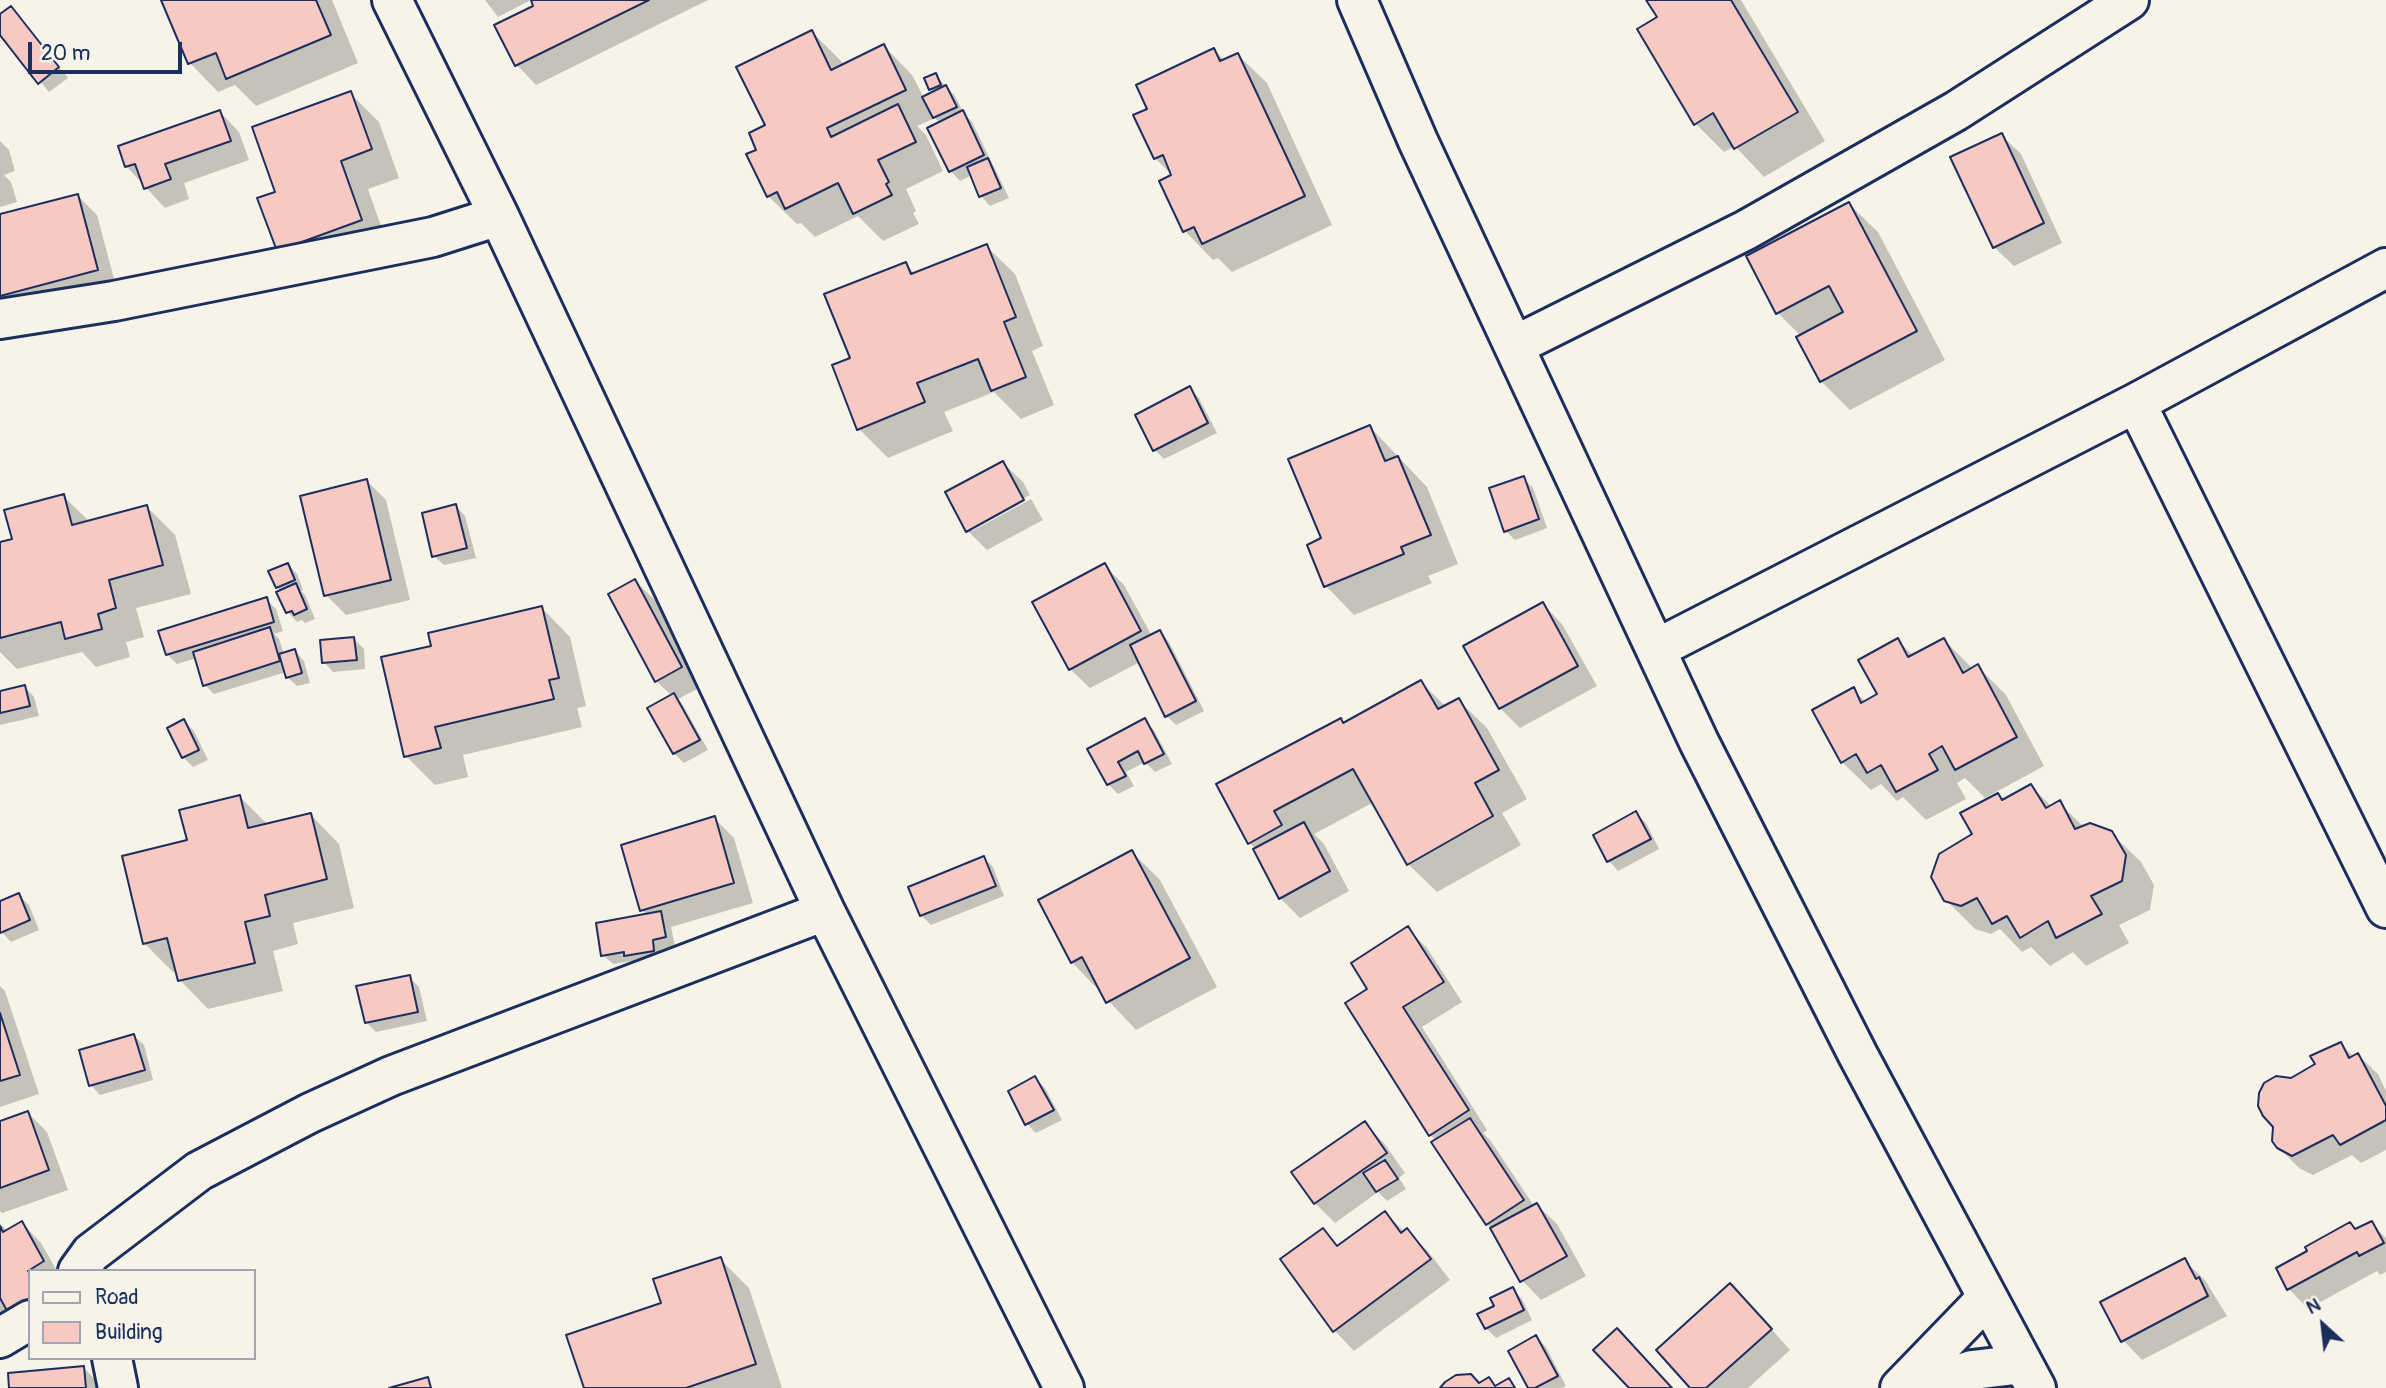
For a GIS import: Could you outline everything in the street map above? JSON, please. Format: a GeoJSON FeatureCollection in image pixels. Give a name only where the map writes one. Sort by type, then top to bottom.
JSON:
{"type":"FeatureCollection","features":[{"type":"Feature","properties":{"kind":"street"},"geometry":{"type":"LineString","coordinates":[[392,0],[499,216],[825,911],[1064,1388]]}},
{"type":"Feature","properties":{"kind":"street"},"geometry":{"type":"LineString","coordinates":[[1357,0],[1418,141],[1699,742],[1852,1043],[2030,1376]]}},
{"type":"Feature","properties":{"kind":"street"},"geometry":{"type":"LineString","coordinates":[[1514,346],[1746,230],[1956,111],[2129,0]]}},
{"type":"Feature","properties":{"kind":"street"},"geometry":{"type":"LineString","coordinates":[[0,319],[114,301],[433,237],[499,216]]}},
{"type":"Feature","properties":{"kind":"street"},"geometry":{"type":"LineString","coordinates":[[1656,649],[2136,403],[2386,268]]}},
{"type":"Feature","properties":{"kind":"street"},"geometry":{"type":"LineString","coordinates":[[2136,403],[2386,908]]}},
{"type":"Feature","properties":{"kind":"street"},"geometry":{"type":"LineString","coordinates":[[88,1265],[199,1171],[310,1113],[391,1076],[825,911]]}},
{"type":"Feature","properties":{"kind":"street"},"geometry":{"type":"LineString","coordinates":[[1900,1388],[1987,1298]]}},
{"type":"Feature","properties":{"kind":"street"},"geometry":{"type":"LineString","coordinates":[[0,1338],[28,1321]]}},
{"type":"Feature","properties":{"kind":"street"},"geometry":{"type":"LineString","coordinates":[[112,1360],[118,1388]]}},
{"type":"Feature","properties":{"kind":"street"},"geometry":{"type":"LineString","coordinates":[[1918,1388],[1972,1370],[2030,1376]]}},
{"type":"Feature","properties":{"kind":"building"},"geometry":{"type":"Polygon","coordinates":[[[161,0],[316,0],[331,35],[226,79],[216,53],[188,64],[161,0]]]}},
{"type":"Feature","properties":{"kind":"building"},"geometry":{"type":"Polygon","coordinates":[[[531,0],[649,0],[515,66],[494,25],[533,6],[531,0]]]}},
{"type":"Feature","properties":{"kind":"building"},"geometry":{"type":"Polygon","coordinates":[[[1646,0],[1731,0],[1798,112],[1734,149],[1713,113],[1694,125],[1637,29],[1657,17],[1646,0]]]}},
{"type":"Feature","properties":{"kind":"building"},"geometry":{"type":"Polygon","coordinates":[[[11,6],[59,67],[38,84],[0,35],[0,14],[11,6]]]}},
{"type":"Feature","properties":{"kind":"building"},"geometry":{"type":"Polygon","coordinates":[[[812,30],[831,70],[884,44],[906,90],[827,128],[831,137],[898,104],[916,142],[878,160],[892,195],[853,214],[838,183],[785,209],[777,192],[767,197],[746,154],[756,150],[749,133],[765,125],[736,67],[812,30]]]}},
{"type":"Feature","properties":{"kind":"building"},"geometry":{"type":"Polygon","coordinates":[[[1214,48],[1220,61],[1238,53],[1305,196],[1202,244],[1194,227],[1183,232],[1159,181],[1171,175],[1163,155],[1154,159],[1133,115],[1147,109],[1136,85],[1214,48]]]}},
{"type":"Feature","properties":{"kind":"building"},"geometry":{"type":"Polygon","coordinates":[[[936,73],[941,85],[929,90],[924,78],[936,73]]]}},
{"type":"Feature","properties":{"kind":"building"},"geometry":{"type":"Polygon","coordinates":[[[946,85],[957,107],[933,118],[922,97],[946,85]]]}},
{"type":"Feature","properties":{"kind":"building"},"geometry":{"type":"Polygon","coordinates":[[[351,91],[372,149],[341,161],[362,220],[277,251],[257,198],[275,192],[252,127],[351,91]]]}},
{"type":"Feature","properties":{"kind":"building"},"geometry":{"type":"Polygon","coordinates":[[[220,110],[231,141],[165,164],[171,179],[144,189],[135,164],[125,167],[118,146],[220,110]]]}},
{"type":"Feature","properties":{"kind":"building"},"geometry":{"type":"Polygon","coordinates":[[[963,110],[984,155],[949,172],[927,128],[963,110]]]}},
{"type":"Feature","properties":{"kind":"building"},"geometry":{"type":"Polygon","coordinates":[[[2002,133],[2044,223],[1993,248],[1950,157],[2002,133]]]}},
{"type":"Feature","properties":{"kind":"building"},"geometry":{"type":"Polygon","coordinates":[[[988,158],[1001,188],[979,197],[967,167],[988,158]]]}},
{"type":"Feature","properties":{"kind":"building"},"geometry":{"type":"Polygon","coordinates":[[[78,194],[98,270],[0,296],[0,214],[78,194]]]}},
{"type":"Feature","properties":{"kind":"building"},"geometry":{"type":"Polygon","coordinates":[[[1849,202],[1917,331],[1820,382],[1796,337],[1843,312],[1829,286],[1776,314],[1746,256],[1849,202]]]}},
{"type":"Feature","properties":{"kind":"building"},"geometry":{"type":"Polygon","coordinates":[[[987,244],[1016,317],[1004,322],[1026,377],[991,391],[978,359],[917,383],[925,402],[857,430],[832,365],[850,358],[824,294],[906,262],[911,274],[987,244]]]}},
{"type":"Feature","properties":{"kind":"building"},"geometry":{"type":"Polygon","coordinates":[[[1190,386],[1208,423],[1153,451],[1135,415],[1190,386]]]}},
{"type":"Feature","properties":{"kind":"building"},"geometry":{"type":"Polygon","coordinates":[[[1370,425],[1385,461],[1398,456],[1431,535],[1401,547],[1404,554],[1324,587],[1307,545],[1321,538],[1288,459],[1370,425]]]}},
{"type":"Feature","properties":{"kind":"building"},"geometry":{"type":"Polygon","coordinates":[[[1003,461],[1024,500],[966,532],[945,492],[1003,461]]]}},
{"type":"Feature","properties":{"kind":"building"},"geometry":{"type":"Polygon","coordinates":[[[1524,476],[1539,519],[1504,532],[1489,488],[1524,476]]]}},
{"type":"Feature","properties":{"kind":"building"},"geometry":{"type":"Polygon","coordinates":[[[367,479],[391,580],[324,596],[300,496],[367,479]]]}},
{"type":"Feature","properties":{"kind":"building"},"geometry":{"type":"Polygon","coordinates":[[[64,494],[72,525],[147,505],[163,565],[109,580],[116,608],[98,614],[102,629],[65,639],[61,622],[0,638],[0,542],[12,539],[4,510],[64,494]]]}},
{"type":"Feature","properties":{"kind":"building"},"geometry":{"type":"Polygon","coordinates":[[[456,504],[467,548],[432,557],[422,513],[456,504]]]}},
{"type":"Feature","properties":{"kind":"building"},"geometry":{"type":"Polygon","coordinates":[[[288,563],[295,580],[276,588],[268,571],[288,563]]]}},
{"type":"Feature","properties":{"kind":"building"},"geometry":{"type":"Polygon","coordinates":[[[1105,563],[1141,631],[1069,670],[1032,602],[1105,563]]]}},
{"type":"Feature","properties":{"kind":"building"},"geometry":{"type":"Polygon","coordinates":[[[635,579],[682,667],[655,682],[608,594],[635,579]]]}},
{"type":"Feature","properties":{"kind":"building"},"geometry":{"type":"Polygon","coordinates":[[[296,583],[307,609],[294,615],[292,611],[286,613],[276,592],[296,583]]]}},
{"type":"Feature","properties":{"kind":"building"},"geometry":{"type":"Polygon","coordinates":[[[267,597],[274,622],[166,655],[158,631],[267,597]]]}},
{"type":"Feature","properties":{"kind":"building"},"geometry":{"type":"Polygon","coordinates":[[[1543,602],[1578,666],[1499,709],[1463,646],[1543,602]]]}},
{"type":"Feature","properties":{"kind":"building"},"geometry":{"type":"Polygon","coordinates":[[[542,606],[559,678],[549,680],[554,699],[435,727],[441,748],[404,757],[381,657],[431,646],[428,633],[542,606]]]}},
{"type":"Feature","properties":{"kind":"building"},"geometry":{"type":"Polygon","coordinates":[[[270,627],[280,661],[203,686],[193,652],[270,627]]]}},
{"type":"Feature","properties":{"kind":"building"},"geometry":{"type":"Polygon","coordinates":[[[1160,630],[1196,701],[1165,717],[1130,645],[1160,630]]]}},
{"type":"Feature","properties":{"kind":"building"},"geometry":{"type":"Polygon","coordinates":[[[354,637],[357,660],[322,663],[320,640],[354,637]]]}},
{"type":"Feature","properties":{"kind":"building"},"geometry":{"type":"Polygon","coordinates":[[[1898,638],[1908,657],[1944,638],[1963,673],[1978,664],[2017,737],[1955,770],[1942,746],[1929,754],[1938,770],[1896,792],[1881,765],[1867,773],[1856,754],[1841,763],[1812,710],[1854,687],[1861,703],[1877,694],[1858,660],[1898,638]]]}},
{"type":"Feature","properties":{"kind":"building"},"geometry":{"type":"Polygon","coordinates":[[[295,649],[302,673],[286,678],[279,654],[295,649]]]}},
{"type":"Feature","properties":{"kind":"building"},"geometry":{"type":"Polygon","coordinates":[[[1421,680],[1438,709],[1459,698],[1499,770],[1475,783],[1493,816],[1407,865],[1353,769],[1274,811],[1282,825],[1248,844],[1216,784],[1341,718],[1343,723],[1421,680]]]}},
{"type":"Feature","properties":{"kind":"building"},"geometry":{"type":"Polygon","coordinates":[[[25,685],[30,706],[0,713],[0,691],[25,685]]]}},
{"type":"Feature","properties":{"kind":"building"},"geometry":{"type":"Polygon","coordinates":[[[674,693],[700,740],[673,754],[647,708],[674,693]]]}},
{"type":"Feature","properties":{"kind":"building"},"geometry":{"type":"Polygon","coordinates":[[[1145,718],[1164,754],[1144,764],[1138,751],[1118,762],[1126,776],[1107,785],[1087,749],[1145,718]]]}},
{"type":"Feature","properties":{"kind":"building"},"geometry":{"type":"Polygon","coordinates":[[[184,719],[199,750],[182,758],[167,728],[184,719]]]}},
{"type":"Feature","properties":{"kind":"building"},"geometry":{"type":"Polygon","coordinates":[[[2031,784],[2046,808],[2060,800],[2075,829],[2090,823],[2112,831],[2126,855],[2122,881],[2091,896],[2102,914],[2056,938],[2048,921],[2020,938],[2007,916],[1992,924],[1977,898],[1961,906],[1944,901],[1931,877],[1939,854],[1972,834],[1960,813],[1998,793],[2002,800],[2031,784]]]}},
{"type":"Feature","properties":{"kind":"building"},"geometry":{"type":"Polygon","coordinates":[[[240,795],[248,828],[311,813],[327,879],[265,895],[270,916],[245,922],[255,963],[178,981],[167,938],[143,944],[122,856],[187,840],[179,810],[240,795]]]}},
{"type":"Feature","properties":{"kind":"building"},"geometry":{"type":"Polygon","coordinates":[[[1636,811],[1651,839],[1607,862],[1593,835],[1636,811]]]}},
{"type":"Feature","properties":{"kind":"building"},"geometry":{"type":"Polygon","coordinates":[[[715,816],[734,883],[640,911],[621,845],[715,816]]]}},
{"type":"Feature","properties":{"kind":"building"},"geometry":{"type":"Polygon","coordinates":[[[1304,822],[1330,871],[1279,899],[1253,849],[1304,822]]]}},
{"type":"Feature","properties":{"kind":"building"},"geometry":{"type":"Polygon","coordinates":[[[1132,850],[1190,958],[1106,1003],[1082,957],[1071,963],[1038,900],[1132,850]]]}},
{"type":"Feature","properties":{"kind":"building"},"geometry":{"type":"Polygon","coordinates":[[[984,856],[996,886],[920,916],[908,887],[984,856]]]}},
{"type":"Feature","properties":{"kind":"building"},"geometry":{"type":"Polygon","coordinates":[[[19,893],[30,920],[0,933],[0,901],[19,893]]]}},
{"type":"Feature","properties":{"kind":"building"},"geometry":{"type":"Polygon","coordinates":[[[661,911],[666,937],[653,940],[654,951],[624,956],[624,952],[601,956],[596,923],[661,911]]]}},
{"type":"Feature","properties":{"kind":"building"},"geometry":{"type":"Polygon","coordinates":[[[1408,926],[1444,982],[1403,1007],[1469,1110],[1429,1136],[1345,1003],[1367,989],[1351,963],[1408,926]]]}},
{"type":"Feature","properties":{"kind":"building"},"geometry":{"type":"Polygon","coordinates":[[[410,975],[418,1012],[365,1023],[356,986],[410,975]]]}},
{"type":"Feature","properties":{"kind":"building"},"geometry":{"type":"Polygon","coordinates":[[[0,1013],[20,1075],[0,1081],[0,1013]]]}},
{"type":"Feature","properties":{"kind":"building"},"geometry":{"type":"Polygon","coordinates":[[[134,1034],[145,1070],[89,1086],[79,1050],[134,1034]]]}},
{"type":"Feature","properties":{"kind":"building"},"geometry":{"type":"Polygon","coordinates":[[[2341,1042],[2349,1058],[2358,1053],[2386,1106],[2386,1120],[2340,1145],[2333,1135],[2292,1156],[2277,1148],[2272,1141],[2273,1127],[2258,1106],[2259,1093],[2264,1083],[2276,1076],[2291,1078],[2315,1064],[2310,1056],[2341,1042]]]}},
{"type":"Feature","properties":{"kind":"building"},"geometry":{"type":"Polygon","coordinates":[[[1035,1076],[1054,1110],[1025,1125],[1008,1091],[1035,1076]]]}},
{"type":"Feature","properties":{"kind":"building"},"geometry":{"type":"Polygon","coordinates":[[[28,1111],[49,1170],[0,1188],[0,1121],[28,1111]]]}},
{"type":"Feature","properties":{"kind":"building"},"geometry":{"type":"Polygon","coordinates":[[[1470,1118],[1524,1200],[1486,1225],[1431,1142],[1470,1118]]]}},
{"type":"Feature","properties":{"kind":"building"},"geometry":{"type":"Polygon","coordinates":[[[1365,1121],[1387,1153],[1314,1204],[1291,1172],[1365,1121]]]}},
{"type":"Feature","properties":{"kind":"building"},"geometry":{"type":"Polygon","coordinates":[[[1385,1160],[1398,1179],[1376,1192],[1363,1173],[1385,1160]]]}},
{"type":"Feature","properties":{"kind":"building"},"geometry":{"type":"Polygon","coordinates":[[[1537,1203],[1567,1256],[1520,1282],[1490,1228],[1537,1203]]]}},
{"type":"Feature","properties":{"kind":"building"},"geometry":{"type":"Polygon","coordinates":[[[1385,1211],[1401,1233],[1407,1228],[1431,1259],[1333,1332],[1280,1259],[1323,1228],[1337,1246],[1385,1211]]]}},
{"type":"Feature","properties":{"kind":"building"},"geometry":{"type":"Polygon","coordinates":[[[22,1221],[44,1261],[28,1269],[28,1309],[11,1318],[0,1298],[0,1226],[3,1232],[22,1221]]]}},
{"type":"Feature","properties":{"kind":"building"},"geometry":{"type":"Polygon","coordinates":[[[2372,1221],[2384,1243],[2359,1256],[2357,1252],[2287,1290],[2276,1268],[2307,1251],[2305,1247],[2350,1222],[2355,1229],[2372,1221]]]}},
{"type":"Feature","properties":{"kind":"building"},"geometry":{"type":"Polygon","coordinates":[[[721,1257],[756,1364],[686,1388],[584,1388],[566,1335],[661,1303],[653,1279],[721,1257]]]}},
{"type":"Feature","properties":{"kind":"building"},"geometry":{"type":"Polygon","coordinates":[[[2185,1258],[2196,1279],[2199,1277],[2208,1296],[2121,1342],[2100,1302],[2185,1258]]]}},
{"type":"Feature","properties":{"kind":"building"},"geometry":{"type":"Polygon","coordinates":[[[1730,1283],[1772,1329],[1706,1388],[1690,1388],[1656,1350],[1730,1283]]]}},
{"type":"Feature","properties":{"kind":"building"},"geometry":{"type":"Polygon","coordinates":[[[1513,1287],[1524,1310],[1485,1329],[1477,1314],[1494,1306],[1490,1298],[1513,1287]]]}},
{"type":"Feature","properties":{"kind":"building"},"geometry":{"type":"Polygon","coordinates":[[[1617,1328],[1672,1388],[1629,1388],[1593,1350],[1617,1328]]]}},
{"type":"Feature","properties":{"kind":"building"},"geometry":{"type":"Polygon","coordinates":[[[1536,1335],[1558,1376],[1535,1388],[1528,1388],[1508,1351],[1536,1335]]]}},
{"type":"Feature","properties":{"kind":"building"},"geometry":{"type":"Polygon","coordinates":[[[84,1366],[86,1388],[9,1388],[8,1373],[84,1366]]]}},
{"type":"Feature","properties":{"kind":"building"},"geometry":{"type":"Polygon","coordinates":[[[1471,1374],[1479,1383],[1489,1377],[1495,1386],[1509,1378],[1515,1388],[1440,1388],[1456,1375],[1471,1374]]]}},
{"type":"Feature","properties":{"kind":"building"},"geometry":{"type":"Polygon","coordinates":[[[428,1377],[431,1388],[389,1388],[428,1377]]]}}]}
